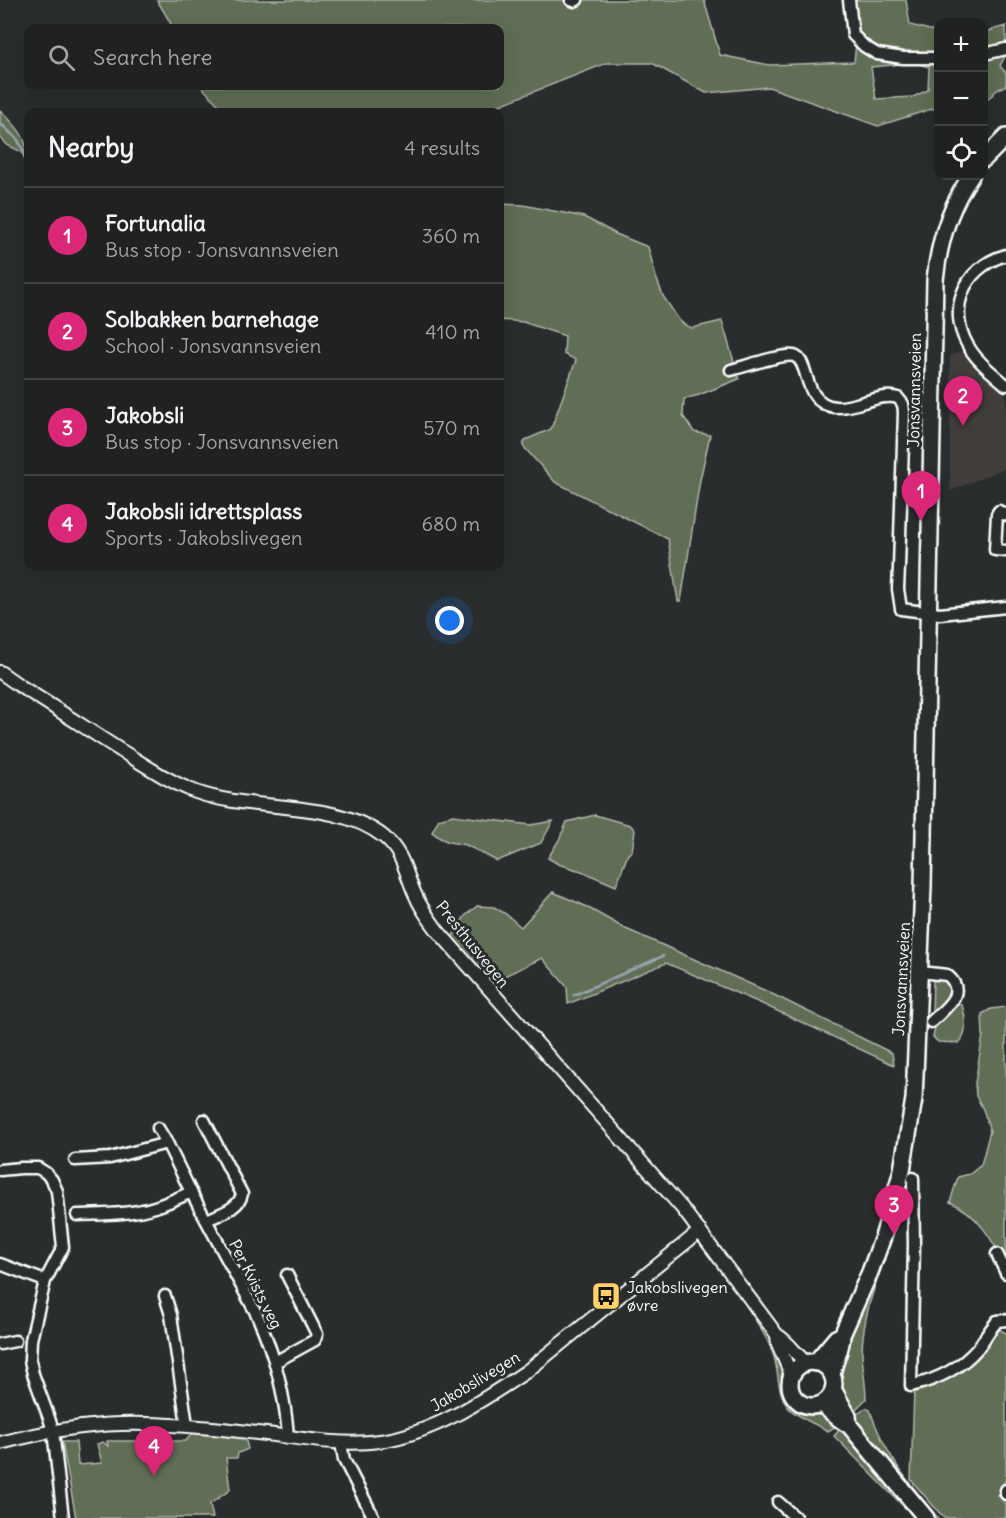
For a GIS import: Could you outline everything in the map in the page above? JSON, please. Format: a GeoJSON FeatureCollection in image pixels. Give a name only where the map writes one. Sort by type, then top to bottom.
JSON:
{"type":"FeatureCollection","features":[{"type":"Feature","properties":{"kind":"main road"},"geometry":{"type":"LineString","coordinates":[[988,155],[1006,137]]}},
{"type":"Feature","properties":{"kind":"main road","name":"Jonsvannsveien"},"geometry":{"type":"LineString","coordinates":[[832,1382],[833,1365],[842,1343],[842,1335],[873,1266],[884,1234],[902,1170],[914,1099],[920,972],[935,280],[939,249],[948,219],[968,180]]}},
{"type":"Feature","properties":{"kind":"main road","name":"Jonsvannsveien"},"geometry":{"type":"LineString","coordinates":[[811,1363],[842,1335]]}},
{"type":"Feature","properties":{"kind":"main road"},"geometry":{"type":"LineString","coordinates":[[832,1382],[831,1395],[821,1404],[808,1406],[797,1400],[791,1389],[795,1370],[811,1363],[822,1365],[827,1369],[848,1416],[849,1425]]}},
{"type":"Feature","properties":{"kind":"main road"},"geometry":{"type":"LineString","coordinates":[[821,1404],[849,1425],[926,1518]]}},
{"type":"Feature","properties":{"kind":"street"},"geometry":{"type":"LineString","coordinates":[[571,0],[577,0]]}},
{"type":"Feature","properties":{"kind":"street"},"geometry":{"type":"LineString","coordinates":[[849,0],[853,35],[864,46],[877,54],[903,58],[934,58]]}},
{"type":"Feature","properties":{"kind":"street"},"geometry":{"type":"LineString","coordinates":[[988,53],[1006,49]]}},
{"type":"Feature","properties":{"kind":"street"},"geometry":{"type":"LineString","coordinates":[[1006,255],[990,260],[971,277],[961,296],[959,313],[963,332],[971,351],[1006,385]]}},
{"type":"Feature","properties":{"kind":"street","name":"Jonsvannsveien"},"geometry":{"type":"LineString","coordinates":[[731,370],[792,355],[801,362],[813,393],[825,404],[834,407],[847,406],[890,397],[901,400],[904,412],[899,601],[901,609],[929,613]]}},
{"type":"Feature","properties":{"kind":"street"},"geometry":{"type":"LineString","coordinates":[[1006,515],[999,511],[997,514],[995,550],[1006,551]]}},
{"type":"Feature","properties":{"kind":"street"},"geometry":{"type":"LineString","coordinates":[[929,613],[940,614],[1006,607]]}},
{"type":"Feature","properties":{"kind":"street","name":"Presthusvegen"},"geometry":{"type":"LineString","coordinates":[[0,672],[156,772],[184,787],[215,798],[347,818],[376,831],[387,839],[398,850],[414,892],[438,931],[673,1198],[777,1335],[784,1339],[799,1357],[811,1363]]}},
{"type":"Feature","properties":{"kind":"street"},"geometry":{"type":"LineString","coordinates":[[920,972],[946,975],[951,978],[956,989],[956,995],[950,1004],[931,1022]]}},
{"type":"Feature","properties":{"kind":"street"},"geometry":{"type":"LineString","coordinates":[[204,1120],[242,1194],[241,1201],[237,1205],[207,1220]]}},
{"type":"Feature","properties":{"kind":"street","name":"Per Kvists veg"},"geometry":{"type":"LineString","coordinates":[[158,1128],[257,1315],[275,1362],[288,1436]]}},
{"type":"Feature","properties":{"kind":"street"},"geometry":{"type":"LineString","coordinates":[[75,1160],[110,1158],[167,1143]]}},
{"type":"Feature","properties":{"kind":"street"},"geometry":{"type":"LineString","coordinates":[[0,1170],[38,1168],[52,1180],[57,1191],[63,1247],[45,1281],[31,1340],[30,1360],[53,1431],[63,1518]]}},
{"type":"Feature","properties":{"kind":"street"},"geometry":{"type":"LineString","coordinates":[[913,1178],[911,1386],[939,1377],[961,1363],[980,1346],[998,1321],[1006,1320]]}},
{"type":"Feature","properties":{"kind":"street"},"geometry":{"type":"LineString","coordinates":[[77,1215],[144,1210],[191,1192]]}},
{"type":"Feature","properties":{"kind":"street","name":"Jakobslivegen"},"geometry":{"type":"LineString","coordinates":[[0,1443],[53,1431],[121,1424],[187,1425],[341,1443],[380,1441],[416,1432],[454,1416],[527,1371],[700,1231]]}},
{"type":"Feature","properties":{"kind":"street"},"geometry":{"type":"LineString","coordinates":[[997,1254],[1006,1273]]}},
{"type":"Feature","properties":{"kind":"street"},"geometry":{"type":"LineString","coordinates":[[0,1264],[45,1281]]}},
{"type":"Feature","properties":{"kind":"street","name":"Per Kvists veg"},"geometry":{"type":"LineString","coordinates":[[275,1362],[315,1340],[317,1334],[287,1275]]}},
{"type":"Feature","properties":{"kind":"street"},"geometry":{"type":"LineString","coordinates":[[165,1296],[171,1315],[187,1425]]}},
{"type":"Feature","properties":{"kind":"street","name":"Presthusvegen"},"geometry":{"type":"LineString","coordinates":[[777,1335],[778,1344],[792,1377]]}},
{"type":"Feature","properties":{"kind":"street"},"geometry":{"type":"LineString","coordinates":[[0,1344],[15,1341]]}},
{"type":"Feature","properties":{"kind":"street"},"geometry":{"type":"LineString","coordinates":[[341,1443],[344,1460],[374,1518]]}},
{"type":"Feature","properties":{"kind":"street"},"geometry":{"type":"LineString","coordinates":[[778,1502],[796,1518]]}},
{"type":"Feature","properties":{"kind":"shaded area"},"geometry":{"type":"Polygon","coordinates":[[[963,351],[1006,395],[1006,468],[950,491],[950,356],[963,351]]]}},
{"type":"Feature","properties":{"kind":"green space"},"geometry":{"type":"Polygon","coordinates":[[[157,0],[704,0],[720,55],[769,65],[854,62],[857,23],[853,0],[906,0],[910,25],[934,31],[934,108],[878,126],[769,87],[706,93],[652,63],[607,63],[492,108],[221,108],[205,90],[504,90],[504,24],[171,24],[157,0]],[[914,63],[871,67],[876,99],[913,97],[928,90],[929,67],[914,63]]]}},
{"type":"Feature","properties":{"kind":"green space"},"geometry":{"type":"Polygon","coordinates":[[[1006,26],[1006,54],[1000,66],[1006,73],[1006,85],[988,99],[988,72],[988,31],[1006,26]]]}},
{"type":"Feature","properties":{"kind":"green space"},"geometry":{"type":"Polygon","coordinates":[[[0,110],[22,135],[24,157],[22,152],[7,145],[0,137],[0,110]]]}},
{"type":"Feature","properties":{"kind":"green space"},"geometry":{"type":"Polygon","coordinates":[[[504,204],[523,205],[584,217],[616,234],[648,247],[663,296],[679,320],[692,328],[722,321],[739,379],[684,399],[683,416],[694,432],[710,435],[700,480],[681,601],[678,601],[668,539],[555,482],[523,446],[525,440],[551,429],[576,360],[564,354],[565,336],[523,322],[504,320],[504,204]]]}},
{"type":"Feature","properties":{"kind":"green space"},"geometry":{"type":"Polygon","coordinates":[[[453,815],[531,825],[553,821],[541,843],[497,861],[466,845],[440,838],[432,832],[439,819],[453,815]]]}},
{"type":"Feature","properties":{"kind":"green space"},"geometry":{"type":"Polygon","coordinates":[[[595,815],[630,825],[635,830],[632,851],[628,854],[616,886],[548,858],[567,822],[595,815]]]}},
{"type":"Feature","properties":{"kind":"green space"},"geometry":{"type":"Polygon","coordinates":[[[553,892],[583,905],[626,929],[766,991],[892,1053],[894,1065],[760,1003],[666,963],[568,1004],[567,987],[542,958],[490,983],[451,939],[465,916],[477,906],[494,907],[521,927],[553,892]]]}},
{"type":"Feature","properties":{"kind":"green space"},"geometry":{"type":"Polygon","coordinates":[[[933,978],[949,981],[952,995],[932,1014],[933,978]]]}},
{"type":"Feature","properties":{"kind":"green space"},"geometry":{"type":"Polygon","coordinates":[[[957,1003],[962,1005],[965,1020],[962,1039],[959,1043],[938,1042],[933,1037],[936,1023],[957,1003]]]}},
{"type":"Feature","properties":{"kind":"green space"},"geometry":{"type":"Polygon","coordinates":[[[1006,1007],[1006,1268],[984,1229],[969,1213],[950,1202],[958,1177],[970,1174],[981,1165],[990,1131],[976,1096],[975,1083],[983,1035],[982,1014],[991,1009],[1006,1007]]]}},
{"type":"Feature","properties":{"kind":"green space"},"geometry":{"type":"Polygon","coordinates":[[[885,1259],[864,1327],[862,1351],[866,1399],[852,1413],[842,1386],[840,1369],[844,1347],[873,1278],[885,1259]]]}},
{"type":"Feature","properties":{"kind":"green space"},"geometry":{"type":"Polygon","coordinates":[[[747,1307],[772,1338],[782,1363],[787,1395],[792,1404],[802,1411],[829,1417],[839,1424],[899,1494],[906,1509],[834,1436],[840,1429],[837,1426],[828,1431],[801,1417],[788,1407],[780,1389],[772,1350],[747,1307]]]}},
{"type":"Feature","properties":{"kind":"green space"},"geometry":{"type":"Polygon","coordinates":[[[998,1329],[1006,1333],[1006,1478],[998,1495],[1006,1504],[1006,1518],[944,1518],[911,1480],[914,1392],[950,1376],[972,1359],[998,1329]]]}},
{"type":"Feature","properties":{"kind":"green space"},"geometry":{"type":"Polygon","coordinates":[[[866,1408],[870,1410],[882,1441],[907,1480],[938,1518],[933,1518],[862,1433],[852,1413],[854,1416],[866,1408]]]}},
{"type":"Feature","properties":{"kind":"green space"},"geometry":{"type":"Polygon","coordinates":[[[193,1432],[245,1437],[248,1449],[238,1453],[237,1458],[226,1458],[230,1490],[210,1504],[213,1518],[76,1518],[62,1442],[76,1442],[78,1465],[102,1463],[97,1444],[103,1442],[108,1446],[107,1441],[186,1441],[193,1432]]]}},
{"type":"Feature","properties":{"kind":"waterway"},"geometry":{"type":"LineString","coordinates":[[0,123],[18,140],[24,152]]}},
{"type":"Feature","properties":{"kind":"waterway"},"geometry":{"type":"LineString","coordinates":[[574,995],[663,956]]}},
{"type":"Feature","properties":{"kind":"place","name":"Solbakken barnehage"},"geometry":{"type":"Point","coordinates":[963,426]}},
{"type":"Feature","properties":{"kind":"place","name":"Fortunalia"},"geometry":{"type":"Point","coordinates":[921,521]}},
{"type":"Feature","properties":{"kind":"place","name":"Jakobsli"},"geometry":{"type":"Point","coordinates":[894,1235]}},
{"type":"Feature","properties":{"kind":"place","name":"Jakobslivegen øvre"},"geometry":{"type":"Point","coordinates":[606,1296]}},
{"type":"Feature","properties":{"kind":"place","name":"Jakobsli idrettsplass"},"geometry":{"type":"Point","coordinates":[154,1476]}}]}
